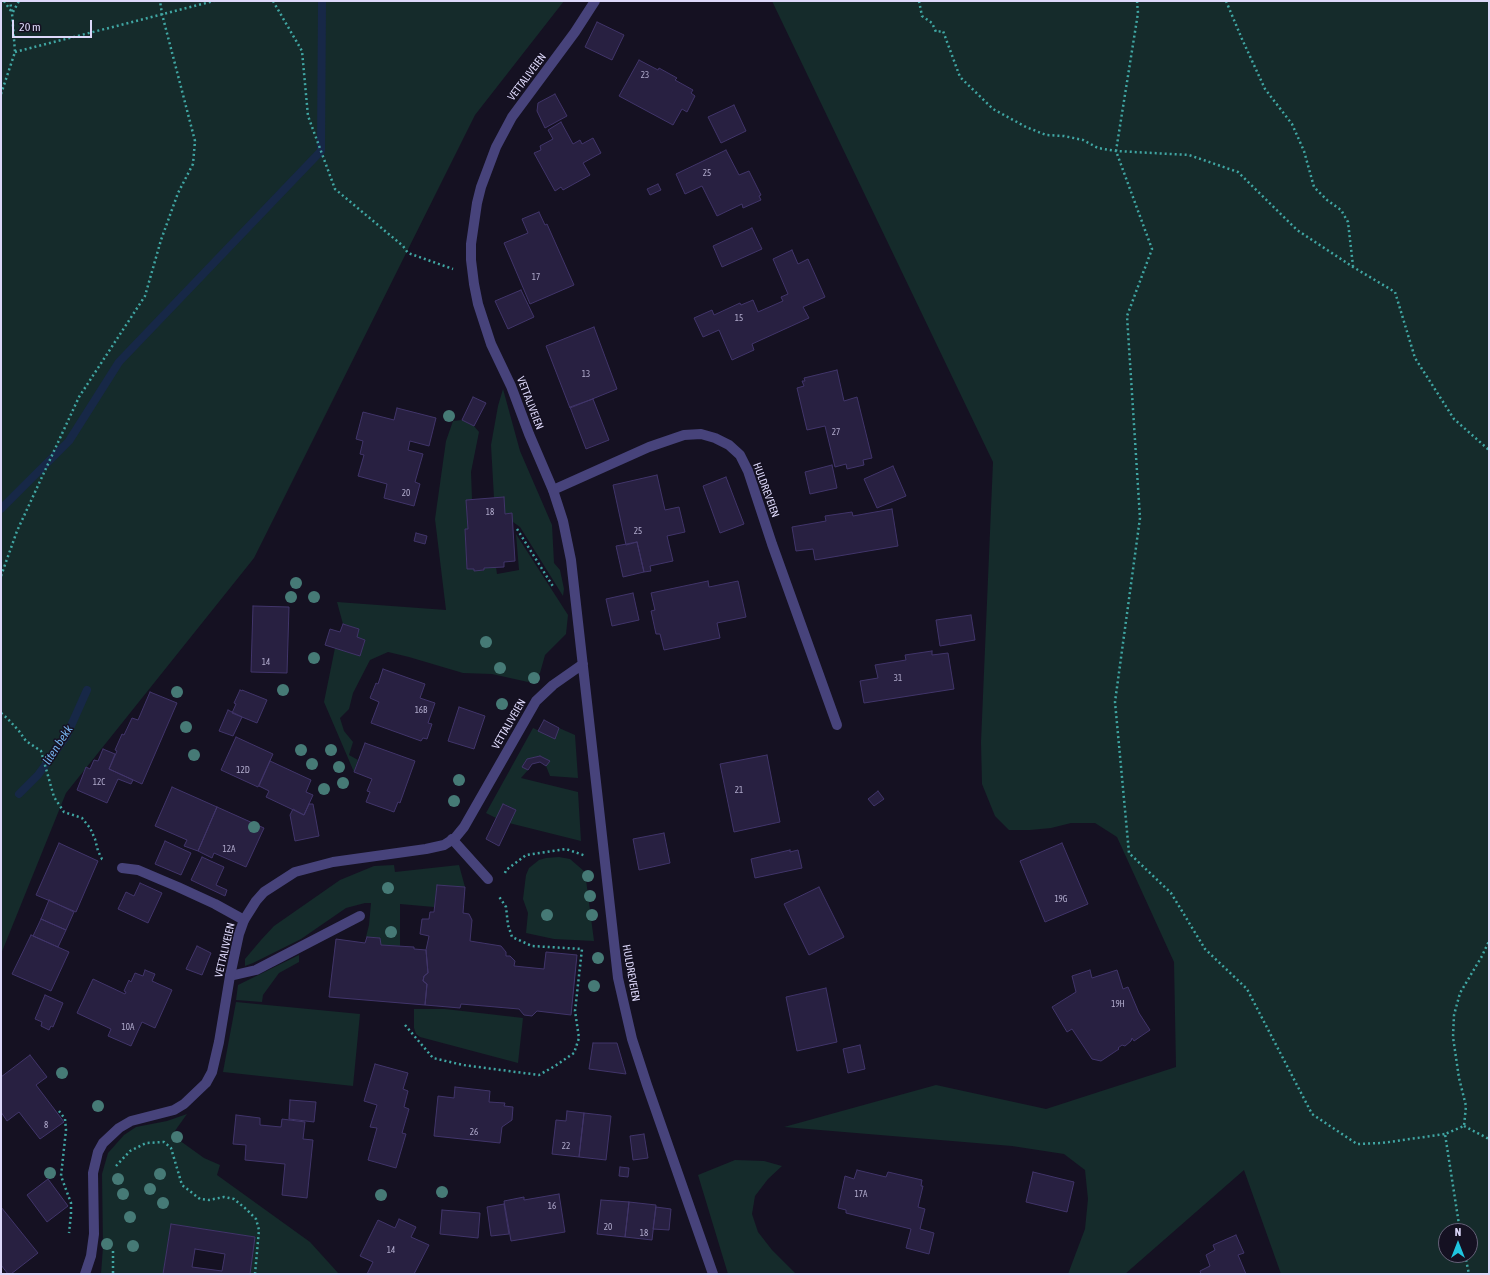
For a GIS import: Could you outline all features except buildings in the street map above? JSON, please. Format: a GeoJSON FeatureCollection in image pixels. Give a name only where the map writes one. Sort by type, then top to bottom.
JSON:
{"type":"FeatureCollection","features":[{"type":"Feature","properties":{"kind":"street","name":"VETTALIVEIEN"},"geometry":{"type":"LineString","coordinates":[[86,1274],[91,1256],[94,1234],[93,1173],[98,1152],[103,1143],[119,1128],[131,1121],[174,1110],[184,1104],[206,1083],[212,1072],[219,1042],[230,976],[239,934],[244,920],[256,901],[264,892],[295,872],[333,862],[426,849],[444,845],[464,827],[536,701],[553,685],[583,664],[571,560],[563,521],[553,490],[529,434],[511,386],[491,344],[478,304],[473,276],[471,244],[473,220],[481,187],[496,147],[512,117],[575,32],[595,1]]}},
{"type":"Feature","properties":{"kind":"street","name":"HULDREVEIEN"},"geometry":{"type":"LineString","coordinates":[[553,490],[649,446],[684,435],[701,434],[715,438],[729,445],[740,455],[748,471],[777,558],[837,725]]}},
{"type":"Feature","properties":{"kind":"street","name":"HULDREVEIEN"},"geometry":{"type":"LineString","coordinates":[[583,664],[618,978],[632,1039],[713,1274]]}},
{"type":"Feature","properties":{"kind":"street"},"geometry":{"type":"LineString","coordinates":[[452,839],[488,879]]}},
{"type":"Feature","properties":{"kind":"street"},"geometry":{"type":"LineString","coordinates":[[122,868],[138,870],[172,884],[215,904],[244,920]]}},
{"type":"Feature","properties":{"kind":"street"},"geometry":{"type":"LineString","coordinates":[[230,976],[256,970],[360,916]]}},
{"type":"Feature","properties":{"kind":"path"},"geometry":{"type":"LineString","coordinates":[[4,1],[12,13]]}},
{"type":"Feature","properties":{"kind":"path"},"geometry":{"type":"LineString","coordinates":[[1,94],[15,52],[10,1]]}},
{"type":"Feature","properties":{"kind":"path"},"geometry":{"type":"LineString","coordinates":[[12,13],[19,1]]}},
{"type":"Feature","properties":{"kind":"path"},"geometry":{"type":"LineString","coordinates":[[1,576],[17,531],[79,397],[145,296],[161,240],[176,200],[193,164],[195,141],[162,14],[160,1]]}},
{"type":"Feature","properties":{"kind":"path"},"geometry":{"type":"LineString","coordinates":[[15,52],[214,1]]}},
{"type":"Feature","properties":{"kind":"path"},"geometry":{"type":"LineString","coordinates":[[273,1],[302,51],[308,116],[335,189],[403,246],[408,254],[473,276]]}},
{"type":"Feature","properties":{"kind":"path"},"geometry":{"type":"LineString","coordinates":[[919,1],[922,16],[932,23],[936,32],[943,30],[960,77],[993,109],[1026,127],[1046,135],[1064,136],[1083,140],[1098,148],[1116,151],[1189,155],[1238,172],[1297,230],[1353,267],[1395,292],[1415,358],[1454,419],[1489,450]]}},
{"type":"Feature","properties":{"kind":"path"},"geometry":{"type":"LineString","coordinates":[[1137,1],[1138,13],[1116,151],[1152,249],[1127,316],[1140,518],[1115,702],[1129,853],[1171,893],[1205,950],[1247,989],[1312,1114],[1357,1144],[1382,1144],[1445,1134],[1464,1126]]}},
{"type":"Feature","properties":{"kind":"path"},"geometry":{"type":"LineString","coordinates":[[1226,1],[1265,89],[1292,124],[1304,151],[1314,187],[1327,200],[1341,210],[1348,222],[1353,267]]}},
{"type":"Feature","properties":{"kind":"path"},"geometry":{"type":"LineString","coordinates":[[517,529],[557,592]]}},
{"type":"Feature","properties":{"kind":"path"},"geometry":{"type":"LineString","coordinates":[[1,713],[19,731],[26,741],[41,751],[54,797],[64,812],[82,818],[90,828],[102,859],[122,868]]}},
{"type":"Feature","properties":{"kind":"path"},"geometry":{"type":"LineString","coordinates":[[504,876],[506,870],[526,855],[566,849],[583,855],[604,858]]}},
{"type":"Feature","properties":{"kind":"path"},"geometry":{"type":"LineString","coordinates":[[405,1025],[433,1058],[463,1065],[539,1075],[574,1053],[579,1038],[575,1012],[582,950],[532,946],[512,937],[508,924],[506,907],[488,879]]}},
{"type":"Feature","properties":{"kind":"path"},"geometry":{"type":"LineString","coordinates":[[1464,1126],[1466,1106],[1459,1078],[1453,1037],[1454,1015],[1460,993],[1489,941]]}},
{"type":"Feature","properties":{"kind":"path"},"geometry":{"type":"LineString","coordinates":[[59,1111],[65,1119],[66,1130],[61,1176],[71,1203],[68,1233]]}},
{"type":"Feature","properties":{"kind":"path"},"geometry":{"type":"LineString","coordinates":[[1464,1126],[1489,1139]]}},
{"type":"Feature","properties":{"kind":"path"},"geometry":{"type":"LineString","coordinates":[[1445,1134],[1459,1223]]}},
{"type":"Feature","properties":{"kind":"path"},"geometry":{"type":"LineString","coordinates":[[114,1173],[115,1166],[130,1151],[146,1143],[164,1142],[171,1148],[182,1185],[200,1199],[209,1200],[224,1197],[234,1199],[256,1219],[259,1230],[255,1274]]}},
{"type":"Feature","properties":{"kind":"path"},"geometry":{"type":"LineString","coordinates":[[112,1246],[113,1274]]}},
{"type":"Feature","properties":{"kind":"path"},"geometry":{"type":"LineString","coordinates":[[1467,1263],[1469,1274]]}},
{"type":"Feature","properties":{"kind":"green space"},"geometry":{"type":"Polygon","coordinates":[[[1,1],[564,1],[475,115],[254,558],[66,793],[1,954],[1,1]]]}},
{"type":"Feature","properties":{"kind":"green space"},"geometry":{"type":"Polygon","coordinates":[[[772,1],[1489,1],[1489,1274],[1281,1274],[1244,1170],[1125,1274],[1068,1274],[1085,1229],[1088,1199],[1085,1170],[1064,1154],[1012,1146],[784,1127],[936,1085],[1046,1109],[1176,1067],[1174,962],[1117,837],[1095,823],[1071,823],[1051,828],[1009,830],[995,816],[982,784],[981,742],[993,462],[772,1]]]}},
{"type":"Feature","properties":{"kind":"green space"},"geometry":{"type":"Polygon","coordinates":[[[503,389],[520,451],[552,525],[554,563],[560,570],[564,589],[563,596],[520,527],[513,522],[512,514],[505,514],[494,498],[491,445],[498,406],[503,389]]]}},
{"type":"Feature","properties":{"kind":"green space"},"geometry":{"type":"Polygon","coordinates":[[[462,420],[474,426],[479,432],[471,472],[472,499],[466,500],[468,529],[465,530],[467,569],[483,571],[484,568],[496,567],[497,574],[519,570],[516,534],[568,615],[566,634],[545,655],[540,673],[528,682],[492,674],[463,673],[388,652],[370,660],[353,693],[349,709],[340,718],[344,731],[353,742],[349,755],[358,760],[354,772],[324,702],[335,648],[360,656],[365,640],[357,637],[359,629],[343,624],[337,602],[446,610],[435,519],[446,441],[453,421],[462,420]]]}},
{"type":"Feature","properties":{"kind":"green space"},"geometry":{"type":"Polygon","coordinates":[[[533,728],[554,738],[559,728],[575,735],[578,778],[550,776],[540,756],[527,759],[522,767],[528,770],[521,778],[578,792],[581,841],[509,823],[516,810],[504,804],[496,818],[486,813],[533,728]]]}},
{"type":"Feature","properties":{"kind":"green space"},"geometry":{"type":"Polygon","coordinates":[[[559,857],[570,859],[585,872],[594,941],[554,939],[526,933],[528,913],[523,899],[526,875],[529,868],[539,860],[559,857]]]}},
{"type":"Feature","properties":{"kind":"green space"},"geometry":{"type":"Polygon","coordinates":[[[394,865],[395,872],[459,865],[465,887],[437,885],[434,907],[400,904],[400,946],[381,945],[380,938],[366,937],[369,925],[371,903],[365,903],[346,908],[301,939],[245,966],[245,959],[274,926],[340,880],[374,866],[394,865]]]}},
{"type":"Feature","properties":{"kind":"green space"},"geometry":{"type":"Polygon","coordinates":[[[299,955],[299,962],[279,973],[263,995],[262,1002],[236,1000],[238,985],[299,955]]]}},
{"type":"Feature","properties":{"kind":"green space"},"geometry":{"type":"Polygon","coordinates":[[[236,1002],[360,1014],[353,1086],[223,1072],[236,1002]]]}},
{"type":"Feature","properties":{"kind":"green space"},"geometry":{"type":"Polygon","coordinates":[[[414,1009],[445,1009],[523,1018],[518,1063],[420,1037],[416,1034],[414,1028],[414,1009]]]}},
{"type":"Feature","properties":{"kind":"green space"},"geometry":{"type":"Polygon","coordinates":[[[187,1114],[172,1135],[204,1158],[220,1165],[217,1175],[310,1242],[339,1274],[250,1274],[255,1237],[171,1224],[163,1274],[101,1274],[103,1247],[102,1174],[108,1153],[124,1135],[136,1127],[167,1121],[187,1114]]]}},
{"type":"Feature","properties":{"kind":"green space"},"geometry":{"type":"Polygon","coordinates":[[[735,1160],[764,1161],[782,1166],[768,1179],[755,1196],[752,1214],[758,1232],[772,1250],[796,1274],[728,1274],[698,1175],[735,1160]]]}},
{"type":"Feature","properties":{"kind":"waterway"},"geometry":{"type":"LineString","coordinates":[[1,509],[69,441],[119,362],[321,151],[322,1]]}},
{"type":"Feature","properties":{"kind":"waterway","name":"liten bekk"},"geometry":{"type":"LineString","coordinates":[[19,794],[38,775],[66,737],[87,690]]}}]}
